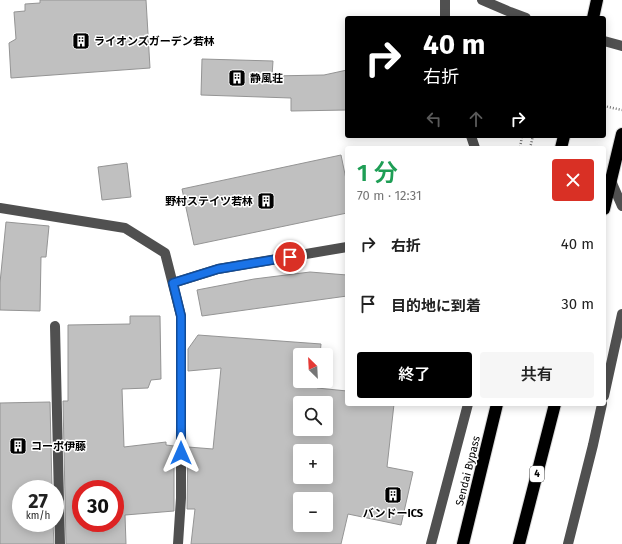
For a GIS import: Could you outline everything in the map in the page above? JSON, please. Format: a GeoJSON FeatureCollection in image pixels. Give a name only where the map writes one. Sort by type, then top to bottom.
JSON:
{"type":"FeatureCollection","features":[{"type":"Feature","properties":{"kind":"highway"},"geometry":{"type":"LineString","coordinates":[[593,16],[597,0]]}},
{"type":"Feature","properties":{"kind":"highway"},"geometry":{"type":"LineString","coordinates":[[606,201],[622,134]]}},
{"type":"Feature","properties":{"kind":"highway","name":"Sendai Bypass"},"geometry":{"type":"LineString","coordinates":[[463,544],[498,406]]}},
{"type":"Feature","properties":{"kind":"highway","name":"4"},"geometry":{"type":"LineString","coordinates":[[520,544],[554,406]]}},
{"type":"Feature","properties":{"kind":"street"},"geometry":{"type":"LineString","coordinates":[[445,0],[445,16]]}},
{"type":"Feature","properties":{"kind":"street"},"geometry":{"type":"LineString","coordinates":[[482,0],[521,16]]}},
{"type":"Feature","properties":{"kind":"street"},"geometry":{"type":"LineString","coordinates":[[606,42],[622,46]]}},
{"type":"Feature","properties":{"kind":"street"},"geometry":{"type":"LineString","coordinates":[[611,181],[622,206]]}},
{"type":"Feature","properties":{"kind":"street"},"geometry":{"type":"LineString","coordinates":[[0,208],[125,228],[165,253],[181,316],[181,498],[178,544]]}},
{"type":"Feature","properties":{"kind":"street"},"geometry":{"type":"LineString","coordinates":[[173,283],[218,269],[345,247]]}},
{"type":"Feature","properties":{"kind":"street"},"geometry":{"type":"LineString","coordinates":[[606,387],[622,314]]}},
{"type":"Feature","properties":{"kind":"street"},"geometry":{"type":"LineString","coordinates":[[55,326],[60,544]]}},
{"type":"Feature","properties":{"kind":"street"},"geometry":{"type":"LineString","coordinates":[[431,544],[467,406]]}},
{"type":"Feature","properties":{"kind":"street"},"geometry":{"type":"LineString","coordinates":[[568,544],[594,445],[602,406]]}},
{"type":"Feature","properties":{"kind":"path"},"geometry":{"type":"LineString","coordinates":[[606,106],[622,110]]}},
{"type":"Feature","properties":{"kind":"building","name":"ライオンズガーデン若林"},"geometry":{"type":"Polygon","coordinates":[[[40,0],[146,0],[150,68],[11,78],[9,43],[16,39],[14,12],[25,11],[25,4],[40,3],[40,0]]]}},
{"type":"Feature","properties":{"kind":"building"},"geometry":{"type":"Polygon","coordinates":[[[202,59],[273,61],[272,76],[324,75],[345,70],[345,110],[291,111],[291,98],[201,95],[202,59]]]}},
{"type":"Feature","properties":{"kind":"building","name":"野村ステイツ若林"},"geometry":{"type":"Polygon","coordinates":[[[341,155],[345,174],[345,213],[194,245],[182,189],[341,155]]]}},
{"type":"Feature","properties":{"kind":"building"},"geometry":{"type":"Polygon","coordinates":[[[127,163],[131,197],[102,200],[98,167],[127,163]]]}},
{"type":"Feature","properties":{"kind":"building"},"geometry":{"type":"Polygon","coordinates":[[[6,222],[49,226],[46,257],[41,257],[40,311],[0,310],[0,283],[6,222]]]}},
{"type":"Feature","properties":{"kind":"building"},"geometry":{"type":"Polygon","coordinates":[[[310,272],[345,275],[345,296],[202,316],[197,290],[254,279],[310,272]]]}},
{"type":"Feature","properties":{"kind":"building"},"geometry":{"type":"Polygon","coordinates":[[[130,316],[160,316],[161,379],[151,380],[148,388],[122,389],[124,447],[166,442],[166,445],[174,446],[174,511],[125,515],[126,544],[66,544],[63,401],[68,401],[68,325],[130,324],[130,316]]]}},
{"type":"Feature","properties":{"kind":"building"},"geometry":{"type":"Polygon","coordinates":[[[198,335],[321,344],[321,348],[293,348],[293,388],[317,388],[345,391],[345,406],[394,406],[387,467],[413,472],[401,525],[348,514],[341,544],[191,544],[195,509],[187,509],[188,447],[213,449],[221,368],[188,371],[188,349],[198,335]]]}},
{"type":"Feature","properties":{"kind":"building","name":"コーポ伊藤"},"geometry":{"type":"Polygon","coordinates":[[[50,402],[52,480],[12,480],[12,532],[53,532],[54,544],[0,544],[0,403],[50,402]]]}},
{"type":"Feature","properties":{"kind":"place","name":"ライオンズガーデン若林"},"geometry":{"type":"Point","coordinates":[81,41]}},
{"type":"Feature","properties":{"kind":"place","name":"静風荘"},"geometry":{"type":"Point","coordinates":[237,78]}},
{"type":"Feature","properties":{"kind":"place","name":"野村ステイツ若林"},"geometry":{"type":"Point","coordinates":[266,201]}},
{"type":"Feature","properties":{"kind":"place","name":"コーポ伊藤"},"geometry":{"type":"Point","coordinates":[18,446]}},
{"type":"Feature","properties":{"kind":"place","name":"バンドーICS"},"geometry":{"type":"Point","coordinates":[393,495]}},
{"type":"Feature","properties":{"kind":"route"},"geometry":{"type":"LineString","coordinates":[[181,453],[181,316],[173,283],[218,269],[290,257]]}}]}
